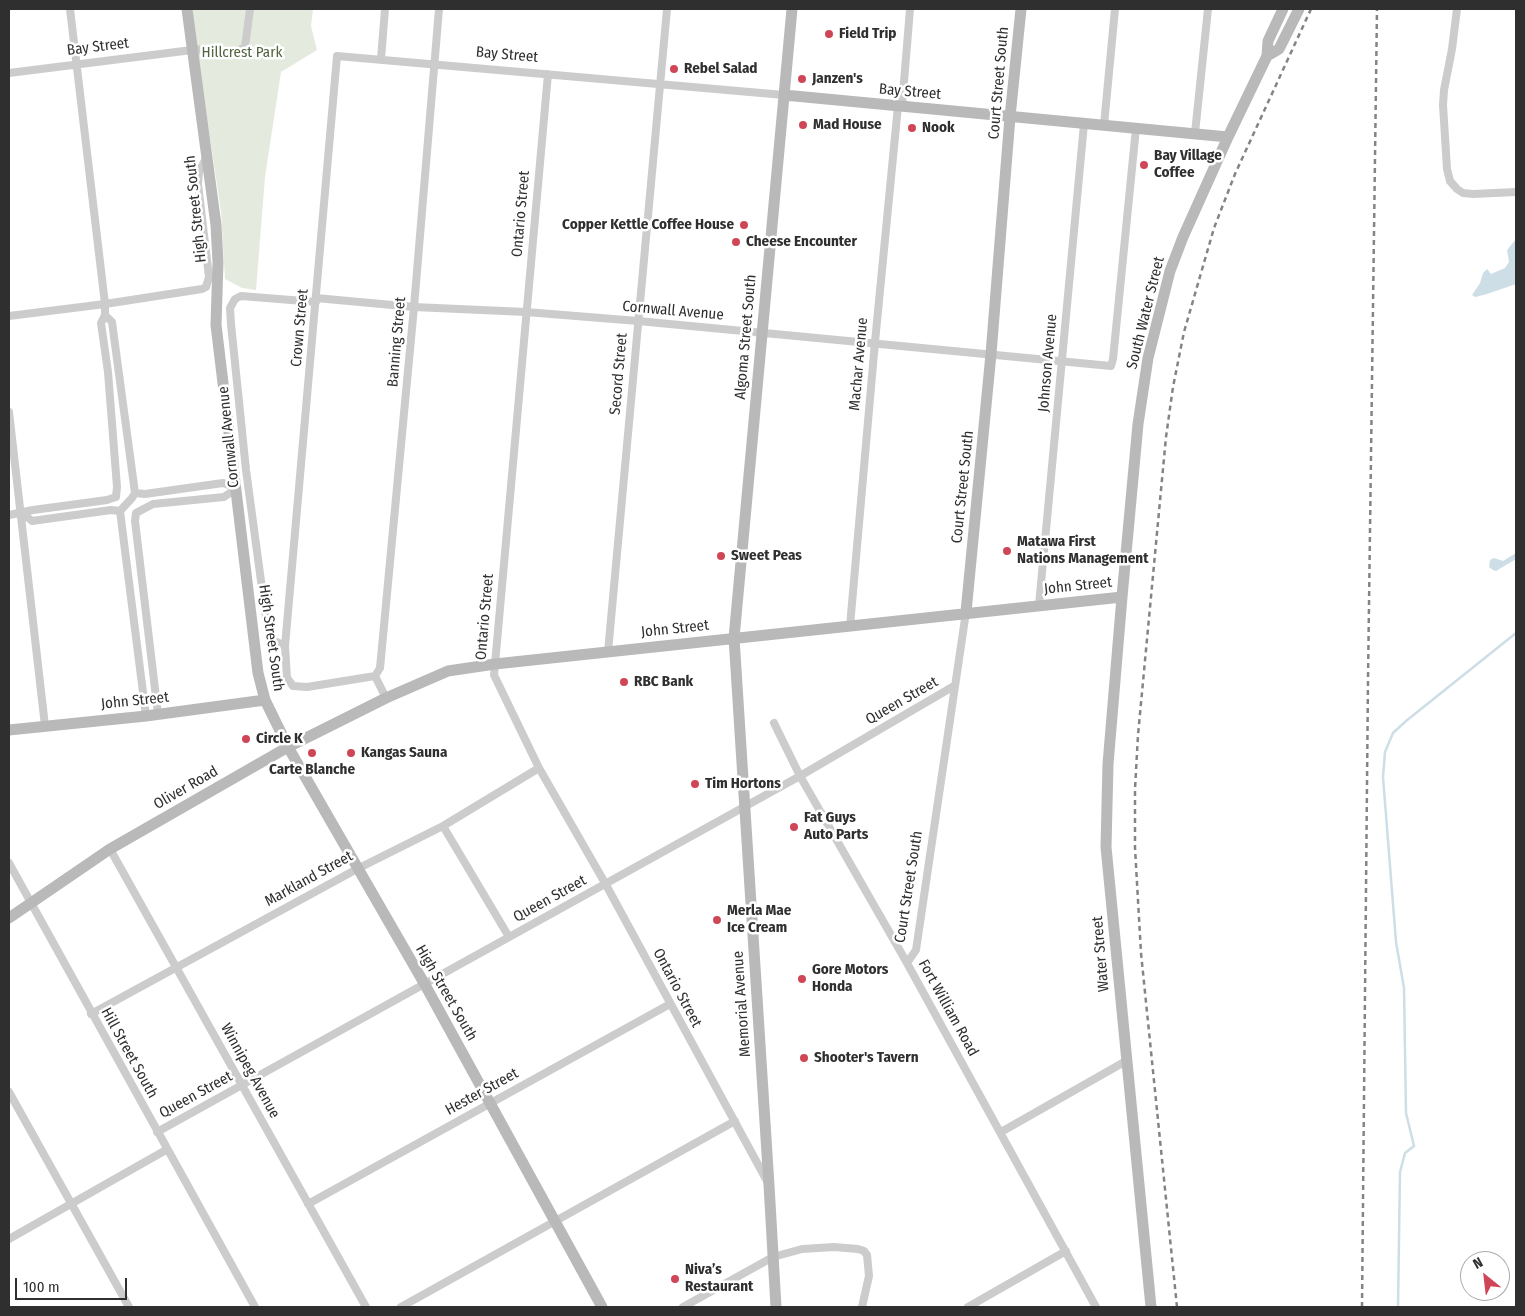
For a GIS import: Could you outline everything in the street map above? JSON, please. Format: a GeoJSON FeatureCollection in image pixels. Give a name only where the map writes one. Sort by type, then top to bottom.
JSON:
{"type":"FeatureCollection","features":[{"type":"Feature","properties":{"kind":"main road","name":"High Street South"},"geometry":{"type":"LineString","coordinates":[[187,9],[216,225],[218,262],[216,325],[258,673],[265,700],[288,747],[424,983],[602,1307]]}},
{"type":"Feature","properties":{"kind":"main road","name":"Algoma Street South"},"geometry":{"type":"LineString","coordinates":[[734,638],[792,9]]}},
{"type":"Feature","properties":{"kind":"main road","name":"Court Street South"},"geometry":{"type":"LineString","coordinates":[[966,612],[992,354],[1010,116],[1021,9]]}},
{"type":"Feature","properties":{"kind":"main road","name":"South Water Street"},"geometry":{"type":"LineString","coordinates":[[1122,597],[1138,424],[1151,342],[1173,263],[1183,237],[1267,56],[1268,41],[1283,9]]}},
{"type":"Feature","properties":{"kind":"main road","name":"South Water Street"},"geometry":{"type":"LineString","coordinates":[[1267,56],[1278,49],[1299,9]]}},
{"type":"Feature","properties":{"kind":"main road","name":"Bay Street"},"geometry":{"type":"LineString","coordinates":[[784,95],[1228,137]]}},
{"type":"Feature","properties":{"kind":"main road","name":"John Street"},"geometry":{"type":"LineString","coordinates":[[386,698],[448,671],[495,664],[966,612],[1122,597]]}},
{"type":"Feature","properties":{"kind":"main road","name":"Water Street"},"geometry":{"type":"LineString","coordinates":[[1122,597],[1108,764],[1106,847],[1151,1307]]}},
{"type":"Feature","properties":{"kind":"main road","name":"Memorial Avenue"},"geometry":{"type":"LineString","coordinates":[[734,638],[770,1184],[772,1257],[776,1307]]}},
{"type":"Feature","properties":{"kind":"main road","name":"Oliver Road"},"geometry":{"type":"LineString","coordinates":[[9,918],[110,849],[288,747],[386,698]]}},
{"type":"Feature","properties":{"kind":"main road","name":"John Street"},"geometry":{"type":"LineString","coordinates":[[9,730],[152,715],[265,700]]}},
{"type":"Feature","properties":{"kind":"street"},"geometry":{"type":"LineString","coordinates":[[9,515],[116,497],[117,487],[108,372],[101,322],[105,315],[105,304],[70,9]]}},
{"type":"Feature","properties":{"kind":"street","name":"Bay Street"},"geometry":{"type":"LineString","coordinates":[[9,73],[192,50],[208,49],[229,54],[242,50],[246,43],[250,9]]}},
{"type":"Feature","properties":{"kind":"street"},"geometry":{"type":"LineString","coordinates":[[381,59],[385,9]]}},
{"type":"Feature","properties":{"kind":"street","name":"Banning Street"},"geometry":{"type":"LineString","coordinates":[[375,676],[380,668],[414,307],[439,9]]}},
{"type":"Feature","properties":{"kind":"street","name":"Secord Street"},"geometry":{"type":"LineString","coordinates":[[608,652],[668,9]]}},
{"type":"Feature","properties":{"kind":"street","name":"Machar Avenue"},"geometry":{"type":"LineString","coordinates":[[850,626],[875,342],[910,9]]}},
{"type":"Feature","properties":{"kind":"street"},"geometry":{"type":"LineString","coordinates":[[1104,125],[1115,9]]}},
{"type":"Feature","properties":{"kind":"street"},"geometry":{"type":"LineString","coordinates":[[1195,133],[1208,9]]}},
{"type":"Feature","properties":{"kind":"street"},"geometry":{"type":"LineString","coordinates":[[1457,9],[1443,106],[1447,169],[1450,182],[1463,193],[1516,192]]}},
{"type":"Feature","properties":{"kind":"street","name":"Crown Street"},"geometry":{"type":"LineString","coordinates":[[285,646],[337,56],[381,59]]}},
{"type":"Feature","properties":{"kind":"street","name":"Bay Street"},"geometry":{"type":"LineString","coordinates":[[381,59],[784,95]]}},
{"type":"Feature","properties":{"kind":"street","name":"Ontario Street"},"geometry":{"type":"LineString","coordinates":[[548,74],[494,676],[539,768],[605,883],[770,1184]]}},
{"type":"Feature","properties":{"kind":"street","name":"Johnson Avenue"},"geometry":{"type":"LineString","coordinates":[[1039,605],[1084,124]]}},
{"type":"Feature","properties":{"kind":"street","name":"Cornwall Avenue"},"geometry":{"type":"LineString","coordinates":[[285,646],[273,640],[266,618],[246,470],[231,324],[230,308],[236,299],[241,296],[526,312],[875,342],[1111,366],[1136,128]]}},
{"type":"Feature","properties":{"kind":"street"},"geometry":{"type":"LineString","coordinates":[[9,316],[202,289],[208,284],[208,271],[198,184],[200,172],[206,158]]}},
{"type":"Feature","properties":{"kind":"street"},"geometry":{"type":"LineString","coordinates":[[105,315],[112,322],[135,493],[120,511]]}},
{"type":"Feature","properties":{"kind":"street"},"geometry":{"type":"LineString","coordinates":[[108,372],[119,371]]}},
{"type":"Feature","properties":{"kind":"street"},"geometry":{"type":"LineString","coordinates":[[9,412],[45,726]]}},
{"type":"Feature","properties":{"kind":"street"},"geometry":{"type":"LineString","coordinates":[[135,493],[145,494],[223,483],[237,488]]}},
{"type":"Feature","properties":{"kind":"street"},"geometry":{"type":"LineString","coordinates":[[152,715],[135,521],[136,513],[153,504],[224,497],[237,488]]}},
{"type":"Feature","properties":{"kind":"street"},"geometry":{"type":"LineString","coordinates":[[22,513],[32,522],[112,510],[120,511]]}},
{"type":"Feature","properties":{"kind":"street"},"geometry":{"type":"LineString","coordinates":[[120,511],[152,715]]}},
{"type":"Feature","properties":{"kind":"street","name":"Court Street South"},"geometry":{"type":"LineString","coordinates":[[907,963],[916,950],[966,612]]}},
{"type":"Feature","properties":{"kind":"street"},"geometry":{"type":"LineString","coordinates":[[285,646],[287,678],[293,686],[307,688],[375,676],[386,698]]}},
{"type":"Feature","properties":{"kind":"street","name":"Queen Street"},"geometry":{"type":"LineString","coordinates":[[156,1132],[800,776],[954,686]]}},
{"type":"Feature","properties":{"kind":"street","name":"Fort William Road"},"geometry":{"type":"LineString","coordinates":[[774,723],[800,776],[907,963],[1096,1307]]}},
{"type":"Feature","properties":{"kind":"street","name":"Markland Street"},"geometry":{"type":"LineString","coordinates":[[91,1014],[357,869],[443,826],[539,768]]}},
{"type":"Feature","properties":{"kind":"street"},"geometry":{"type":"LineString","coordinates":[[443,826],[509,937]]}},
{"type":"Feature","properties":{"kind":"street","name":"Winnipeg Avenue"},"geometry":{"type":"LineString","coordinates":[[110,849],[366,1307]]}},
{"type":"Feature","properties":{"kind":"street","name":"Hill Street South"},"geometry":{"type":"LineString","coordinates":[[9,864],[156,1132],[255,1307]]}},
{"type":"Feature","properties":{"kind":"street","name":"Hester Street"},"geometry":{"type":"LineString","coordinates":[[308,1204],[670,1004]]}},
{"type":"Feature","properties":{"kind":"street"},"geometry":{"type":"LineString","coordinates":[[1001,1132],[1126,1061]]}},
{"type":"Feature","properties":{"kind":"street"},"geometry":{"type":"LineString","coordinates":[[9,1092],[129,1307]]}},
{"type":"Feature","properties":{"kind":"street"},"geometry":{"type":"LineString","coordinates":[[402,1307],[735,1121]]}},
{"type":"Feature","properties":{"kind":"street"},"geometry":{"type":"LineString","coordinates":[[9,1239],[166,1150]]}},
{"type":"Feature","properties":{"kind":"street"},"geometry":{"type":"LineString","coordinates":[[682,1307],[772,1257],[802,1249],[834,1247],[858,1249],[864,1251],[867,1255],[869,1276],[862,1307]]}},
{"type":"Feature","properties":{"kind":"street"},"geometry":{"type":"LineString","coordinates":[[968,1307],[1066,1251]]}},
{"type":"Feature","properties":{"kind":"green space","name":"Hillcrest Park"},"geometry":{"type":"Polygon","coordinates":[[[191,9],[313,9],[311,26],[317,50],[281,72],[265,177],[256,290],[242,288],[225,279],[221,212],[191,9]]]}},
{"type":"Feature","properties":{"kind":"shaded area"},"geometry":{"type":"Polygon","coordinates":[[[1516,239],[1516,284],[1475,297],[1472,295],[1487,269],[1491,274],[1505,268],[1509,262],[1507,250],[1516,239]]]}},
{"type":"Feature","properties":{"kind":"shaded area"},"geometry":{"type":"Polygon","coordinates":[[[1516,553],[1516,559],[1496,571],[1489,567],[1490,560],[1494,558],[1503,561],[1516,553]]]}},
{"type":"Feature","properties":{"kind":"waterway"},"geometry":{"type":"LineString","coordinates":[[1398,1307],[1400,1172],[1405,1153],[1414,1146],[1406,1113],[1404,988],[1396,942],[1383,777],[1385,752],[1393,733],[1406,721],[1516,633]]}},
{"type":"Feature","properties":{"kind":"railway"},"geometry":{"type":"LineString","coordinates":[[1177,1307],[1141,953],[1135,848],[1135,789],[1138,735],[1166,437],[1173,387],[1184,332],[1214,228],[1235,174],[1311,9]]}},
{"type":"Feature","properties":{"kind":"railway"},"geometry":{"type":"LineString","coordinates":[[1362,1307],[1377,9]]}},
{"type":"Feature","properties":{"kind":"place","name":"Field Trip"},"geometry":{"type":"Point","coordinates":[829,34]}},
{"type":"Feature","properties":{"kind":"place","name":"Rebel Salad"},"geometry":{"type":"Point","coordinates":[674,69]}},
{"type":"Feature","properties":{"kind":"place","name":"Janzen's"},"geometry":{"type":"Point","coordinates":[802,79]}},
{"type":"Feature","properties":{"kind":"place","name":"Mad House"},"geometry":{"type":"Point","coordinates":[803,125]}},
{"type":"Feature","properties":{"kind":"place","name":"Nook"},"geometry":{"type":"Point","coordinates":[912,128]}},
{"type":"Feature","properties":{"kind":"place","name":"Bay Village Coffee"},"geometry":{"type":"Point","coordinates":[1144,165]}},
{"type":"Feature","properties":{"kind":"place","name":"Copper Kettle Coffee House"},"geometry":{"type":"Point","coordinates":[744,225]}},
{"type":"Feature","properties":{"kind":"place","name":"Cheese Encounter"},"geometry":{"type":"Point","coordinates":[736,242]}},
{"type":"Feature","properties":{"kind":"place","name":"Matawa First Nations Management"},"geometry":{"type":"Point","coordinates":[1007,551]}},
{"type":"Feature","properties":{"kind":"place","name":"Sweet Peas"},"geometry":{"type":"Point","coordinates":[721,556]}},
{"type":"Feature","properties":{"kind":"place","name":"RBC Bank"},"geometry":{"type":"Point","coordinates":[624,682]}},
{"type":"Feature","properties":{"kind":"place","name":"Circle K"},"geometry":{"type":"Point","coordinates":[246,739]}},
{"type":"Feature","properties":{"kind":"place","name":"Carte Blanche"},"geometry":{"type":"Point","coordinates":[312,753]}},
{"type":"Feature","properties":{"kind":"place","name":"Kangas Sauna"},"geometry":{"type":"Point","coordinates":[351,753]}},
{"type":"Feature","properties":{"kind":"place","name":"Tim Hortons"},"geometry":{"type":"Point","coordinates":[695,784]}},
{"type":"Feature","properties":{"kind":"place","name":"Fat Guys Auto Parts"},"geometry":{"type":"Point","coordinates":[794,827]}},
{"type":"Feature","properties":{"kind":"place","name":"Merla Mae Ice Cream"},"geometry":{"type":"Point","coordinates":[717,920]}},
{"type":"Feature","properties":{"kind":"place","name":"Gore Motors Honda"},"geometry":{"type":"Point","coordinates":[802,979]}},
{"type":"Feature","properties":{"kind":"place","name":"Shooter's Tavern"},"geometry":{"type":"Point","coordinates":[804,1058]}},
{"type":"Feature","properties":{"kind":"place","name":"Niva’s Restaurant"},"geometry":{"type":"Point","coordinates":[675,1279]}}]}
